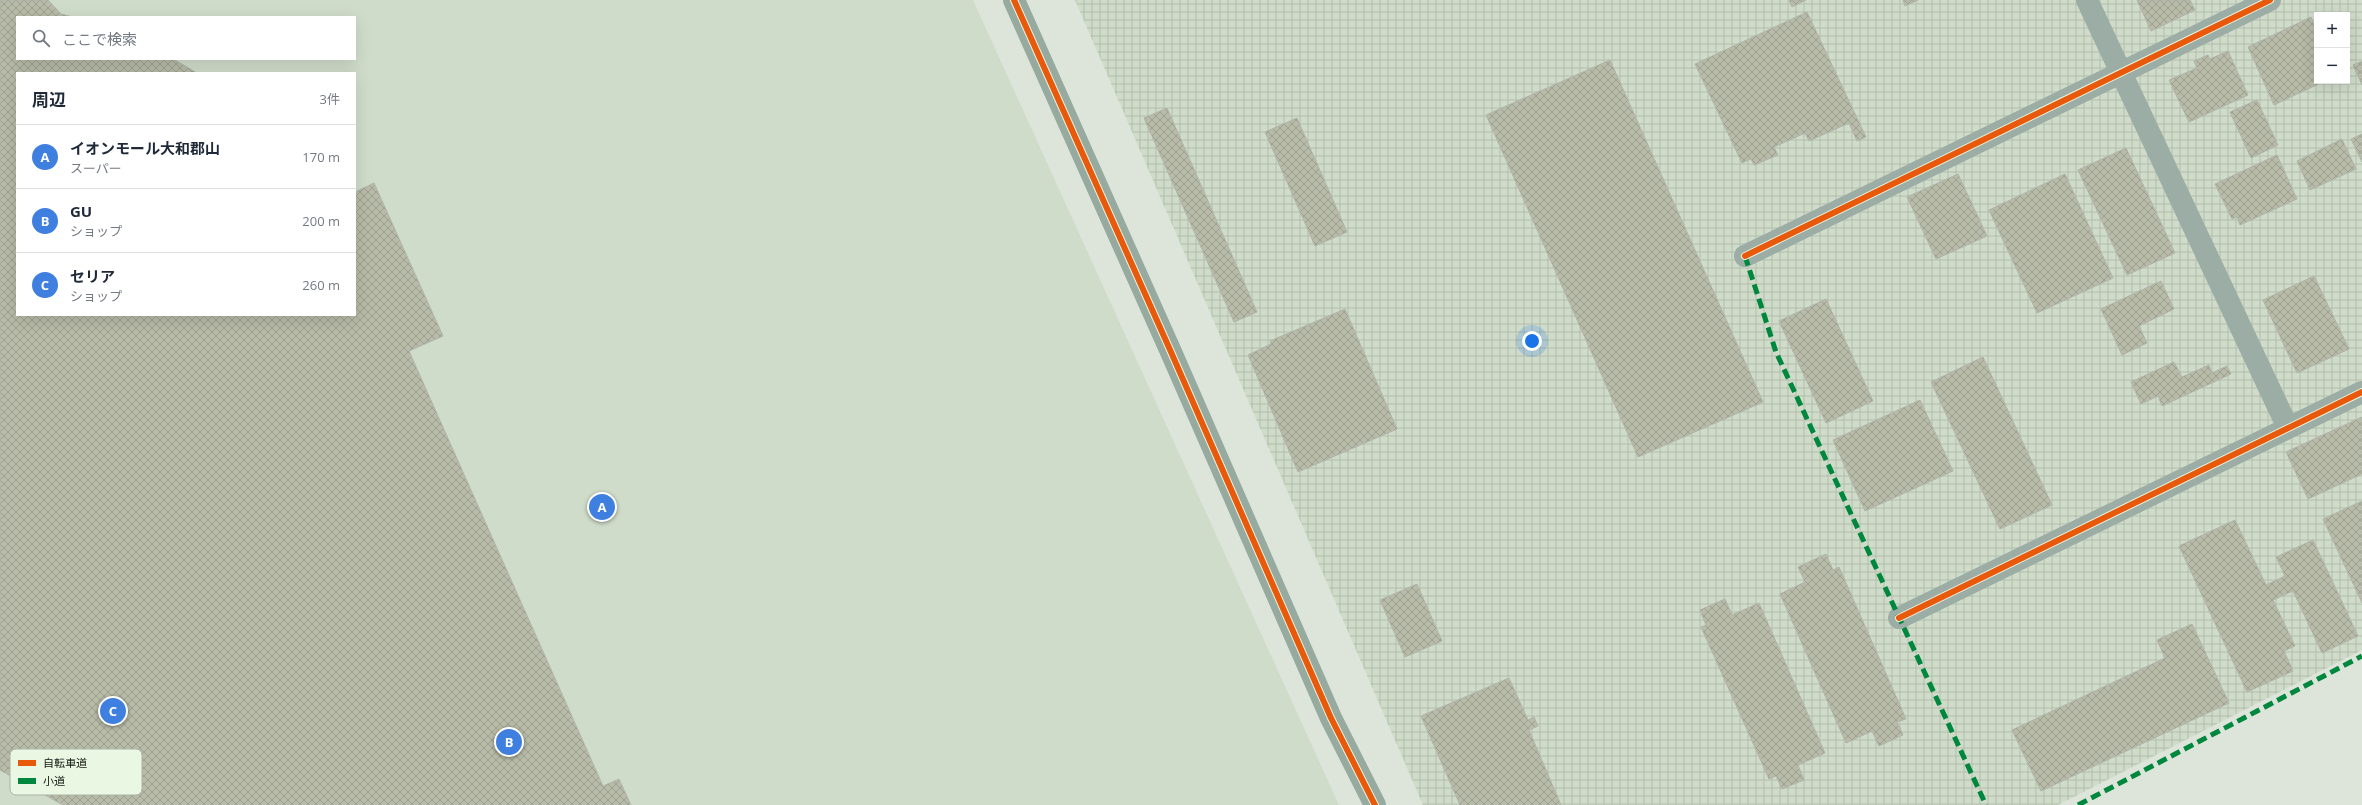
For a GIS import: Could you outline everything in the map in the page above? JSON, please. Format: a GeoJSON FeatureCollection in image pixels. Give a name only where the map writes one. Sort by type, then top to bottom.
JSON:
{"type":"FeatureCollection","features":[{"type":"Feature","properties":{"kind":"street"},"geometry":{"type":"LineString","coordinates":[[1014,0],[1172,352],[1332,718],[1375,805]]}},
{"type":"Feature","properties":{"kind":"street"},"geometry":{"type":"LineString","coordinates":[[2087,0],[2122,71],[2288,428]]}},
{"type":"Feature","properties":{"kind":"street"},"geometry":{"type":"LineString","coordinates":[[1745,256],[2270,0]]}},
{"type":"Feature","properties":{"kind":"street"},"geometry":{"type":"LineString","coordinates":[[1899,618],[2362,392]]}},
{"type":"Feature","properties":{"kind":"shaded area"},"geometry":{"type":"Polygon","coordinates":[[[0,0],[973,0],[1339,805],[0,805],[0,0]]]}},
{"type":"Feature","properties":{"kind":"shaded area"},"geometry":{"type":"Polygon","coordinates":[[[1075,0],[2362,0],[2362,650],[2058,805],[1423,805],[1075,0]]]}},
{"type":"Feature","properties":{"kind":"building"},"geometry":{"type":"Polygon","coordinates":[[[0,0],[48,0],[61,14],[69,16],[16,16],[16,60],[175,60],[195,72],[16,72],[16,316],[356,316],[356,192],[374,183],[443,336],[409,351],[603,786],[619,779],[631,805],[63,805],[45,795],[142,795],[142,749],[10,749],[10,776],[0,770],[0,0]]]}},
{"type":"Feature","properties":{"kind":"building"},"geometry":{"type":"Polygon","coordinates":[[[1789,0],[1806,0],[1792,7],[1789,0]]]}},
{"type":"Feature","properties":{"kind":"building"},"geometry":{"type":"Polygon","coordinates":[[[1903,0],[1918,0],[1905,6],[1903,0]]]}},
{"type":"Feature","properties":{"kind":"building"},"geometry":{"type":"Polygon","coordinates":[[[2137,0],[2190,0],[2195,10],[2151,31],[2137,0]]]}},
{"type":"Feature","properties":{"kind":"building"},"geometry":{"type":"Polygon","coordinates":[[[1807,12],[1866,137],[1857,141],[1849,123],[1809,141],[1805,133],[1774,147],[1778,155],[1754,165],[1751,159],[1742,163],[1695,64],[1807,12]]]}},
{"type":"Feature","properties":{"kind":"building"},"geometry":{"type":"Polygon","coordinates":[[[2311,17],[2314,24],[2314,84],[2319,84],[2274,105],[2248,47],[2311,17]]]}},
{"type":"Feature","properties":{"kind":"building"},"geometry":{"type":"Polygon","coordinates":[[[2228,51],[2248,95],[2189,122],[2169,80],[2197,68],[2194,61],[2208,55],[2210,59],[2228,51]]]}},
{"type":"Feature","properties":{"kind":"building"},"geometry":{"type":"Polygon","coordinates":[[[1610,60],[1763,402],[1638,457],[1486,115],[1610,60]]]}},
{"type":"Feature","properties":{"kind":"building"},"geometry":{"type":"Polygon","coordinates":[[[2362,61],[2362,85],[2353,65],[2362,61]]]}},
{"type":"Feature","properties":{"kind":"building"},"geometry":{"type":"Polygon","coordinates":[[[2257,100],[2278,145],[2251,158],[2230,112],[2257,100]]]}},
{"type":"Feature","properties":{"kind":"building"},"geometry":{"type":"Polygon","coordinates":[[[1167,108],[1257,312],[1234,322],[1144,118],[1167,108]]]}},
{"type":"Feature","properties":{"kind":"building"},"geometry":{"type":"Polygon","coordinates":[[[1297,118],[1347,232],[1315,246],[1265,132],[1297,118]]]}},
{"type":"Feature","properties":{"kind":"building"},"geometry":{"type":"Polygon","coordinates":[[[2362,134],[2362,162],[2351,139],[2362,134]]]}},
{"type":"Feature","properties":{"kind":"building"},"geometry":{"type":"Polygon","coordinates":[[[2342,139],[2356,169],[2310,190],[2297,161],[2342,139]]]}},
{"type":"Feature","properties":{"kind":"building"},"geometry":{"type":"Polygon","coordinates":[[[2126,148],[2175,253],[2127,275],[2078,170],[2126,148]]]}},
{"type":"Feature","properties":{"kind":"building"},"geometry":{"type":"Polygon","coordinates":[[[2277,155],[2297,199],[2240,225],[2237,217],[2232,219],[2215,184],[2277,155]]]}},
{"type":"Feature","properties":{"kind":"building"},"geometry":{"type":"Polygon","coordinates":[[[1958,174],[1987,236],[1936,259],[1907,197],[1958,174]]]}},
{"type":"Feature","properties":{"kind":"building"},"geometry":{"type":"Polygon","coordinates":[[[2065,174],[2113,278],[2037,313],[1989,210],[2065,174]]]}},
{"type":"Feature","properties":{"kind":"building"},"geometry":{"type":"Polygon","coordinates":[[[2314,276],[2349,349],[2297,373],[2263,300],[2314,276]]]}},
{"type":"Feature","properties":{"kind":"building"},"geometry":{"type":"Polygon","coordinates":[[[2161,281],[2174,309],[2139,326],[2147,343],[2122,355],[2101,309],[2161,281]]]}},
{"type":"Feature","properties":{"kind":"building"},"geometry":{"type":"Polygon","coordinates":[[[1826,299],[1873,401],[1826,423],[1779,321],[1826,299]]]}},
{"type":"Feature","properties":{"kind":"building"},"geometry":{"type":"Polygon","coordinates":[[[1345,309],[1397,429],[1298,472],[1248,355],[1271,344],[1270,341],[1345,309]]]}},
{"type":"Feature","properties":{"kind":"building"},"geometry":{"type":"Polygon","coordinates":[[[1983,357],[2052,505],[2000,529],[1931,382],[1983,357]]]}},
{"type":"Feature","properties":{"kind":"building"},"geometry":{"type":"Polygon","coordinates":[[[2174,362],[2182,377],[2209,365],[2212,373],[2227,366],[2231,374],[2162,406],[2158,396],[2141,404],[2131,382],[2174,362]]]}},
{"type":"Feature","properties":{"kind":"building"},"geometry":{"type":"Polygon","coordinates":[[[1920,400],[1953,471],[1865,511],[1833,440],[1920,400]]]}},
{"type":"Feature","properties":{"kind":"building"},"geometry":{"type":"Polygon","coordinates":[[[2362,417],[2362,474],[2308,499],[2286,452],[2362,417]]]}},
{"type":"Feature","properties":{"kind":"building"},"geometry":{"type":"Polygon","coordinates":[[[2362,501],[2362,603],[2323,519],[2362,501]]]}},
{"type":"Feature","properties":{"kind":"building"},"geometry":{"type":"Polygon","coordinates":[[[2235,520],[2266,585],[2285,576],[2276,557],[2313,540],[2358,636],[2322,653],[2293,591],[2273,600],[2295,646],[2284,651],[2293,671],[2247,692],[2179,546],[2235,520]]]}},
{"type":"Feature","properties":{"kind":"building"},"geometry":{"type":"Polygon","coordinates":[[[1826,554],[1833,570],[1839,567],[1906,719],[1897,722],[1903,735],[1879,746],[1872,731],[1846,743],[1780,594],[1805,582],[1798,567],[1826,554]]]}},
{"type":"Feature","properties":{"kind":"building"},"geometry":{"type":"Polygon","coordinates":[[[1417,584],[1442,641],[1405,657],[1380,600],[1417,584]]]}},
{"type":"Feature","properties":{"kind":"building"},"geometry":{"type":"Polygon","coordinates":[[[1725,599],[1732,615],[1759,603],[1825,753],[1798,765],[1804,780],[1782,789],[1776,776],[1769,779],[1701,627],[1706,625],[1700,610],[1725,599]]]}},
{"type":"Feature","properties":{"kind":"building"},"geometry":{"type":"Polygon","coordinates":[[[2192,624],[2229,703],[2041,791],[2012,730],[2165,658],[2157,640],[2192,624]]]}},
{"type":"Feature","properties":{"kind":"building"},"geometry":{"type":"Polygon","coordinates":[[[1509,678],[1528,720],[1534,717],[1538,726],[1529,730],[1561,805],[1460,805],[1421,716],[1509,678]]]}},
{"type":"Feature","properties":{"kind":"marked path"},"geometry":{"type":"LineString","coordinates":[[1745,256],[1776,352],[1986,805]]}},
{"type":"Feature","properties":{"kind":"marked path"},"geometry":{"type":"LineString","coordinates":[[2078,805],[2362,656]]}},
{"type":"Feature","properties":{"kind":"cycle path"},"geometry":{"type":"LineString","coordinates":[[1014,0],[1171,352],[1331,718],[1375,805]]}},
{"type":"Feature","properties":{"kind":"cycle path"},"geometry":{"type":"LineString","coordinates":[[1745,256],[2270,0]]}},
{"type":"Feature","properties":{"kind":"cycle path"},"geometry":{"type":"LineString","coordinates":[[1899,618],[2362,392]]}},
{"type":"Feature","properties":{"kind":"place","name":"イオンモール大和郡山"},"geometry":{"type":"Point","coordinates":[602,507]}},
{"type":"Feature","properties":{"kind":"place","name":"セリア"},"geometry":{"type":"Point","coordinates":[113,711]}},
{"type":"Feature","properties":{"kind":"place","name":"GU"},"geometry":{"type":"Point","coordinates":[509,742]}}]}
